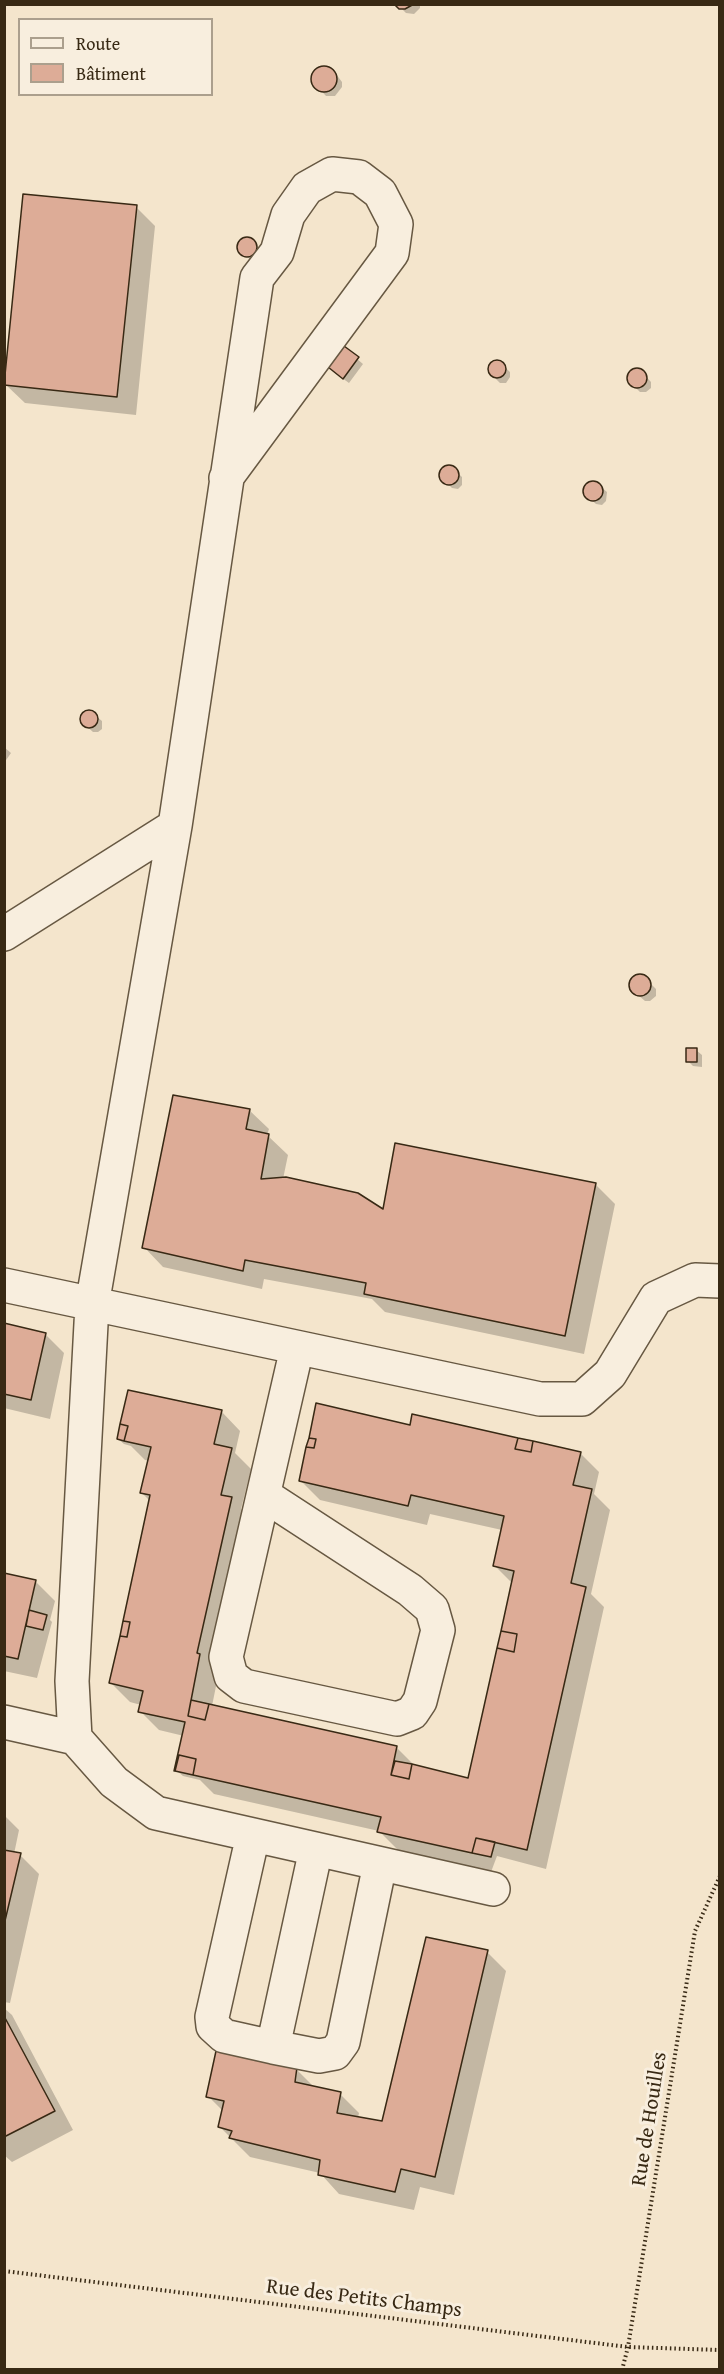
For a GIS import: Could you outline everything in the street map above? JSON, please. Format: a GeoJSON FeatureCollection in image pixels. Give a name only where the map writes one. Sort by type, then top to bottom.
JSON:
{"type":"FeatureCollection","features":[{"type":"Feature","properties":{"kind":"street"},"geometry":{"type":"LineString","coordinates":[[75,1738],[72,1681],[93,1305],[175,826],[226,478],[257,278],[277,252],[288,215],[307,188],[332,174],[359,177],[380,193],[396,224],[392,253],[226,478]]}},
{"type":"Feature","properties":{"kind":"street"},"geometry":{"type":"LineString","coordinates":[[4,934],[175,826]]}},
{"type":"Feature","properties":{"kind":"street"},"geometry":{"type":"LineString","coordinates":[[4,1286],[540,1399],[582,1399],[610,1374],[656,1298],[695,1280],[720,1281]]}},
{"type":"Feature","properties":{"kind":"street"},"geometry":{"type":"LineString","coordinates":[[264,1495],[410,1590],[432,1609],[438,1630],[420,1701],[412,1713],[397,1719],[244,1686],[231,1676],[226,1657],[297,1348]]}},
{"type":"Feature","properties":{"kind":"street"},"geometry":{"type":"LineString","coordinates":[[4,1722],[75,1738],[114,1782],[156,1813],[493,1889]]}},
{"type":"Feature","properties":{"kind":"street"},"geometry":{"type":"LineString","coordinates":[[253,1835],[212,2017],[213,2026],[224,2036],[319,2056],[335,2053],[344,2042],[380,1864]]}},
{"type":"Feature","properties":{"kind":"street"},"geometry":{"type":"LineString","coordinates":[[273,2047],[316,1849]]}},
{"type":"Feature","properties":{"kind":"path","name":"Rue de Houilles"},"geometry":{"type":"LineString","coordinates":[[622,2370],[628,2347],[695,1931],[720,1876]]}},
{"type":"Feature","properties":{"kind":"path","name":"Rue des Petits Champs"},"geometry":{"type":"LineString","coordinates":[[4,2271],[628,2347],[720,2350]]}},
{"type":"Feature","properties":{"kind":"building"},"geometry":{"type":"Polygon","coordinates":[[[394,4],[414,4],[405,9],[399,9],[394,4]]]}},
{"type":"Feature","properties":{"kind":"building"},"geometry":{"type":"Polygon","coordinates":[[[324,66],[333,70],[337,79],[333,88],[324,92],[315,88],[311,79],[315,70],[324,66]]]}},
{"type":"Feature","properties":{"kind":"building"},"geometry":{"type":"Polygon","coordinates":[[[23,194],[137,205],[117,397],[4,385],[23,194]]]}},
{"type":"Feature","properties":{"kind":"building"},"geometry":{"type":"Polygon","coordinates":[[[247,237],[254,240],[257,247],[254,254],[247,257],[240,254],[237,247],[240,240],[247,237]]]}},
{"type":"Feature","properties":{"kind":"building"},"geometry":{"type":"Polygon","coordinates":[[[344,346],[359,357],[343,379],[328,367],[344,346]]]}},
{"type":"Feature","properties":{"kind":"building"},"geometry":{"type":"Polygon","coordinates":[[[497,360],[503,363],[506,369],[503,375],[497,378],[491,375],[488,369],[491,363],[497,360]]]}},
{"type":"Feature","properties":{"kind":"building"},"geometry":{"type":"Polygon","coordinates":[[[637,368],[644,371],[647,378],[644,385],[637,388],[630,385],[627,378],[630,371],[637,368]]]}},
{"type":"Feature","properties":{"kind":"building"},"geometry":{"type":"Polygon","coordinates":[[[449,465],[456,468],[459,475],[456,482],[449,485],[442,482],[439,475],[442,468],[449,465]]]}},
{"type":"Feature","properties":{"kind":"building"},"geometry":{"type":"Polygon","coordinates":[[[593,481],[600,484],[603,491],[600,498],[593,501],[586,498],[583,491],[586,484],[593,481]]]}},
{"type":"Feature","properties":{"kind":"building"},"geometry":{"type":"Polygon","coordinates":[[[89,710],[95,713],[98,719],[95,725],[89,728],[83,725],[80,719],[83,713],[89,710]]]}},
{"type":"Feature","properties":{"kind":"building"},"geometry":{"type":"Polygon","coordinates":[[[640,974],[648,977],[651,985],[648,993],[640,996],[632,993],[629,985],[632,977],[640,974]]]}},
{"type":"Feature","properties":{"kind":"building"},"geometry":{"type":"Polygon","coordinates":[[[686,1048],[697,1048],[697,1062],[686,1062],[686,1048]]]}},
{"type":"Feature","properties":{"kind":"building"},"geometry":{"type":"Polygon","coordinates":[[[173,1095],[250,1109],[246,1129],[269,1134],[261,1179],[286,1177],[358,1193],[383,1209],[395,1143],[596,1183],[565,1336],[364,1294],[366,1283],[245,1260],[243,1271],[142,1248],[173,1095]]]}},
{"type":"Feature","properties":{"kind":"building"},"geometry":{"type":"Polygon","coordinates":[[[4,1323],[46,1333],[31,1400],[4,1394],[4,1323]]]}},
{"type":"Feature","properties":{"kind":"building"},"geometry":{"type":"Polygon","coordinates":[[[128,1390],[222,1410],[214,1444],[232,1448],[221,1495],[232,1497],[197,1653],[200,1654],[188,1716],[205,1720],[209,1704],[397,1746],[391,1775],[409,1779],[412,1764],[468,1778],[497,1648],[514,1652],[517,1634],[501,1631],[514,1571],[493,1566],[504,1516],[411,1495],[408,1506],[299,1481],[306,1447],[314,1448],[316,1439],[309,1438],[316,1403],[410,1425],[412,1414],[518,1438],[515,1449],[531,1452],[533,1441],[581,1452],[573,1485],[592,1489],[571,1583],[586,1587],[527,1850],[476,1838],[472,1853],[377,1832],[381,1817],[193,1775],[196,1759],[179,1755],[174,1771],[185,1722],[138,1712],[143,1691],[109,1683],[120,1636],[127,1637],[130,1622],[123,1621],[150,1495],[140,1493],[151,1447],[124,1441],[128,1426],[120,1424],[128,1390]]]}},
{"type":"Feature","properties":{"kind":"building"},"geometry":{"type":"Polygon","coordinates":[[[120,1424],[128,1426],[124,1441],[117,1439],[120,1424]]]}},
{"type":"Feature","properties":{"kind":"building"},"geometry":{"type":"Polygon","coordinates":[[[309,1438],[316,1439],[314,1448],[306,1447],[309,1438]]]}},
{"type":"Feature","properties":{"kind":"building"},"geometry":{"type":"Polygon","coordinates":[[[518,1438],[533,1441],[531,1452],[515,1449],[518,1438]]]}},
{"type":"Feature","properties":{"kind":"building"},"geometry":{"type":"Polygon","coordinates":[[[4,1573],[36,1580],[18,1659],[4,1656],[4,1573]]]}},
{"type":"Feature","properties":{"kind":"building"},"geometry":{"type":"Polygon","coordinates":[[[29,1610],[47,1615],[43,1630],[26,1626],[29,1610]]]}},
{"type":"Feature","properties":{"kind":"building"},"geometry":{"type":"Polygon","coordinates":[[[123,1621],[130,1622],[127,1637],[120,1636],[123,1621]]]}},
{"type":"Feature","properties":{"kind":"building"},"geometry":{"type":"Polygon","coordinates":[[[501,1631],[517,1634],[514,1652],[497,1648],[501,1631]]]}},
{"type":"Feature","properties":{"kind":"building"},"geometry":{"type":"Polygon","coordinates":[[[191,1700],[209,1704],[205,1720],[188,1716],[191,1700]]]}},
{"type":"Feature","properties":{"kind":"building"},"geometry":{"type":"Polygon","coordinates":[[[179,1755],[196,1759],[193,1775],[175,1771],[179,1755]]]}},
{"type":"Feature","properties":{"kind":"building"},"geometry":{"type":"Polygon","coordinates":[[[395,1761],[412,1764],[409,1779],[391,1775],[395,1761]]]}},
{"type":"Feature","properties":{"kind":"building"},"geometry":{"type":"Polygon","coordinates":[[[476,1838],[495,1842],[491,1857],[472,1853],[476,1838]]]}},
{"type":"Feature","properties":{"kind":"building"},"geometry":{"type":"Polygon","coordinates":[[[4,1850],[21,1853],[4,1925],[4,1850]]]}},
{"type":"Feature","properties":{"kind":"building"},"geometry":{"type":"Polygon","coordinates":[[[426,1937],[488,1950],[435,2177],[401,2169],[395,2192],[318,2175],[320,2160],[229,2138],[232,2131],[218,2127],[224,2101],[206,2097],[216,2051],[297,2067],[295,2082],[341,2092],[337,2113],[382,2121],[426,1937]]]}},
{"type":"Feature","properties":{"kind":"building"},"geometry":{"type":"Polygon","coordinates":[[[4,2016],[55,2111],[4,2137],[4,2016]]]}}]}
